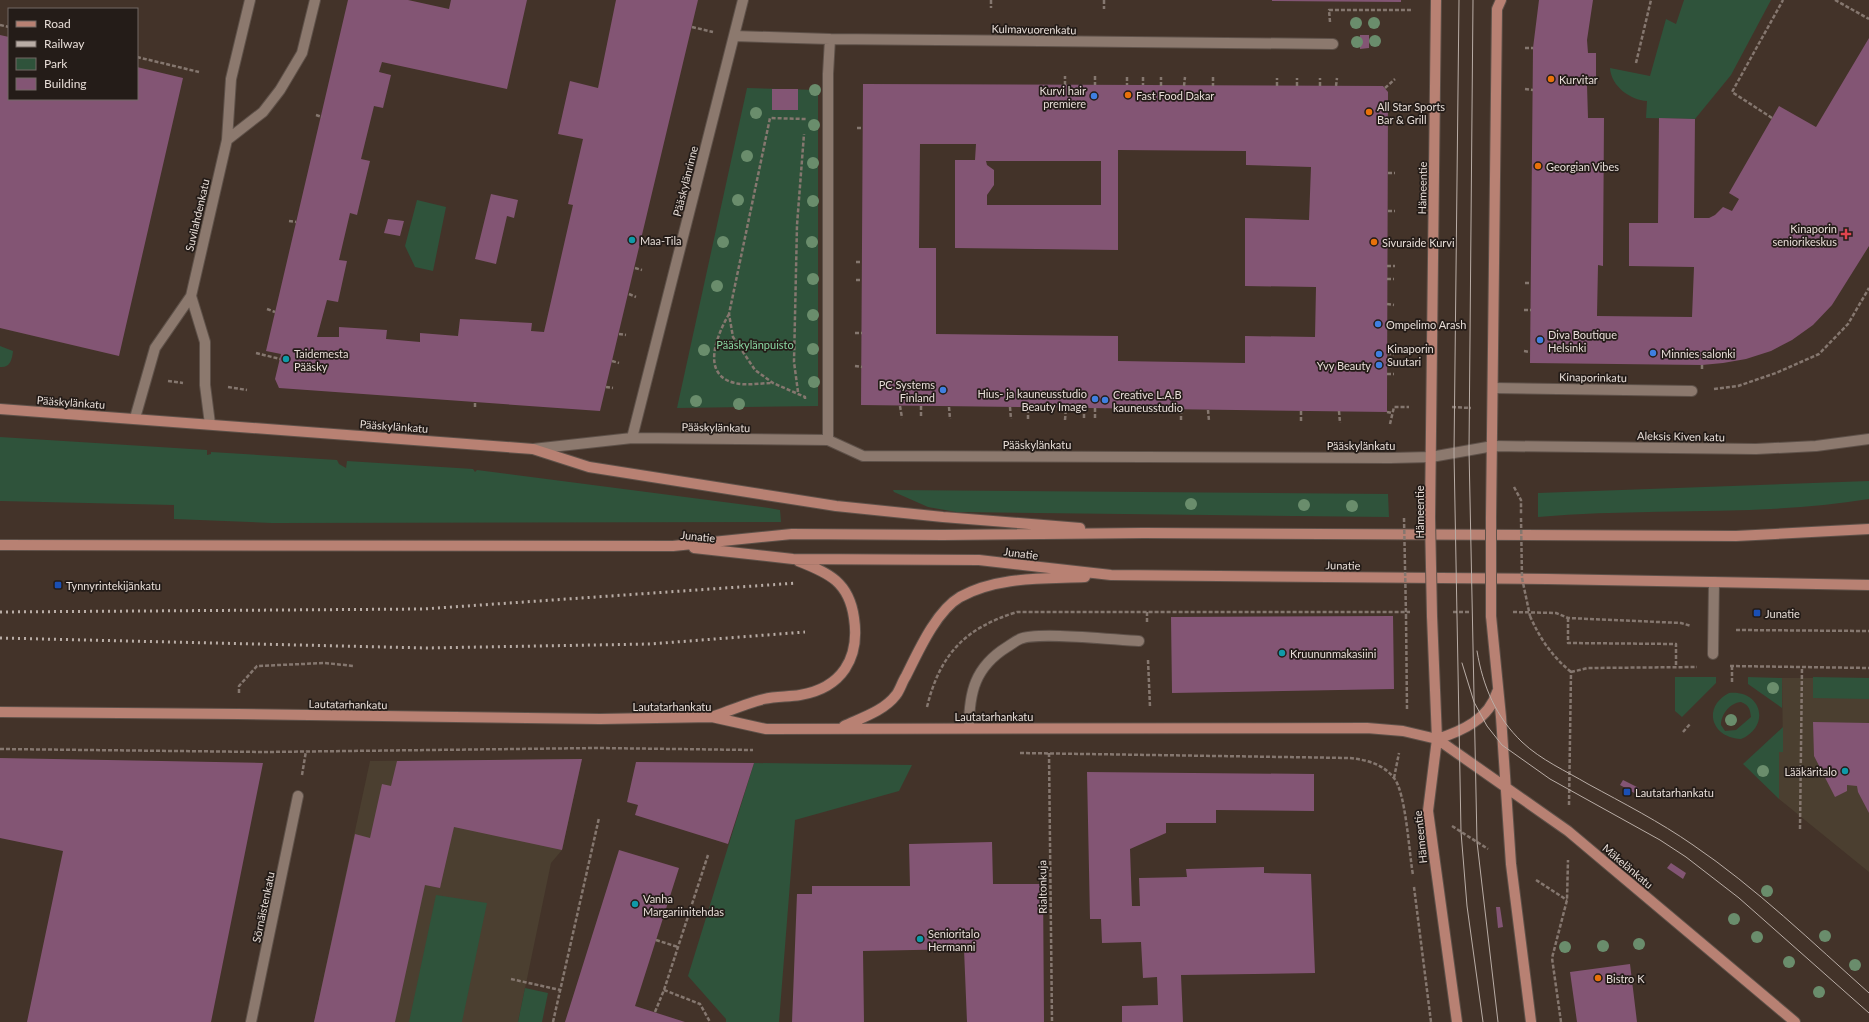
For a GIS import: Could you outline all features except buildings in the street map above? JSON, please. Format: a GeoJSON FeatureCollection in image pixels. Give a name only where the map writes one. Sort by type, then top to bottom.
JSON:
{"type":"FeatureCollection","features":[{"type":"Feature","properties":{"kind":"main road","name":"Hämeentie"},"geometry":{"type":"LineString","coordinates":[[1436,0],[1430,518],[1437,739],[1428,811],[1457,1022]]}},
{"type":"Feature","properties":{"kind":"main road"},"geometry":{"type":"LineString","coordinates":[[1498,3],[1491,616],[1511,864],[1531,1022]]}},
{"type":"Feature","properties":{"kind":"main road","name":"Pääskylänkatu"},"geometry":{"type":"LineString","coordinates":[[0,409],[533,449]]}},
{"type":"Feature","properties":{"kind":"main road"},"geometry":{"type":"LineString","coordinates":[[533,449],[589,467],[836,506],[943,517],[1144,533]]}},
{"type":"Feature","properties":{"kind":"main road","name":"Junatie"},"geometry":{"type":"LineString","coordinates":[[672,546],[792,534],[943,535],[1144,533],[1736,536],[1869,529]]}},
{"type":"Feature","properties":{"kind":"main road"},"geometry":{"type":"LineString","coordinates":[[0,544],[672,546]]}},
{"type":"Feature","properties":{"kind":"main road","name":"Junatie"},"geometry":{"type":"LineString","coordinates":[[672,546],[793,559],[979,560],[1111,575],[1869,585]]}},
{"type":"Feature","properties":{"kind":"main road"},"geometry":{"type":"LineString","coordinates":[[712,717],[762,700],[801,695],[824,687],[844,671],[851,661],[854,652],[854,620],[850,599],[844,589],[823,571],[793,559]]}},
{"type":"Feature","properties":{"kind":"main road"},"geometry":{"type":"LineString","coordinates":[[840,728],[882,708],[897,695],[926,639],[946,607],[959,597],[979,588],[1001,582],[1111,575]]}},
{"type":"Feature","properties":{"kind":"main road"},"geometry":{"type":"LineString","coordinates":[[1437,739],[1460,732],[1475,723],[1492,704],[1498,688]]}},
{"type":"Feature","properties":{"kind":"main road","name":"Lautatarhankatu"},"geometry":{"type":"LineString","coordinates":[[0,712],[600,719],[712,717],[766,729],[1360,728],[1403,731],[1437,739]]}},
{"type":"Feature","properties":{"kind":"main road","name":"Mäkelänkatu"},"geometry":{"type":"LineString","coordinates":[[1437,739],[1568,832],[1795,1022]]}},
{"type":"Feature","properties":{"kind":"street","name":"Suvilahdenkatu"},"geometry":{"type":"LineString","coordinates":[[135,418],[155,348],[191,296],[227,140],[231,79],[250,0]]}},
{"type":"Feature","properties":{"kind":"street"},"geometry":{"type":"LineString","coordinates":[[227,140],[263,112],[287,78],[302,53],[314,0]]}},
{"type":"Feature","properties":{"kind":"street","name":"Pääskylänrinne"},"geometry":{"type":"LineString","coordinates":[[632,438],[743,0]]}},
{"type":"Feature","properties":{"kind":"street","name":"Kulmavuorenkatu"},"geometry":{"type":"LineString","coordinates":[[734,36],[830,39],[1333,44]]}},
{"type":"Feature","properties":{"kind":"street"},"geometry":{"type":"LineString","coordinates":[[828,440],[828,74],[830,39]]}},
{"type":"Feature","properties":{"kind":"street","name":"Suvilahdenkatu"},"geometry":{"type":"LineString","coordinates":[[191,296],[205,342],[205,385],[210,424]]}},
{"type":"Feature","properties":{"kind":"street","name":"Kinaporinkatu"},"geometry":{"type":"LineString","coordinates":[[1493,388],[1692,391]]}},
{"type":"Feature","properties":{"kind":"street","name":"Pääskylänkatu"},"geometry":{"type":"LineString","coordinates":[[533,449],[632,438],[828,440],[864,456],[1431,457]]}},
{"type":"Feature","properties":{"kind":"street","name":"Aleksis Kiven katu"},"geometry":{"type":"LineString","coordinates":[[1431,457],[1493,446],[1756,448],[1816,446],[1869,440]]}},
{"type":"Feature","properties":{"kind":"street"},"geometry":{"type":"LineString","coordinates":[[1713,654],[1714,582]]}},
{"type":"Feature","properties":{"kind":"street"},"geometry":{"type":"LineString","coordinates":[[969,728],[969,706],[977,676],[992,656],[1020,639],[1043,636],[1139,641]]}},
{"type":"Feature","properties":{"kind":"street","name":"Sörnäistenkatu"},"geometry":{"type":"LineString","coordinates":[[251,1022],[298,796]]}},
{"type":"Feature","properties":{"kind":"path"},"geometry":{"type":"LineString","coordinates":[[991,0],[991,8]]}},
{"type":"Feature","properties":{"kind":"path"},"geometry":{"type":"LineString","coordinates":[[1104,0],[1104,9]]}},
{"type":"Feature","properties":{"kind":"path"},"geometry":{"type":"LineString","coordinates":[[1636,62],[1651,0]]}},
{"type":"Feature","properties":{"kind":"path"},"geometry":{"type":"LineString","coordinates":[[1772,118],[1732,92],[1783,0]]}},
{"type":"Feature","properties":{"kind":"path"},"geometry":{"type":"LineString","coordinates":[[1835,0],[1869,19]]}},
{"type":"Feature","properties":{"kind":"path"},"geometry":{"type":"LineString","coordinates":[[1329,10],[1413,10]]}},
{"type":"Feature","properties":{"kind":"path"},"geometry":{"type":"LineString","coordinates":[[1526,48],[1533,48]]}},
{"type":"Feature","properties":{"kind":"path"},"geometry":{"type":"LineString","coordinates":[[138,57],[199,72]]}},
{"type":"Feature","properties":{"kind":"path"},"geometry":{"type":"LineString","coordinates":[[1065,76],[1065,85]]}},
{"type":"Feature","properties":{"kind":"path"},"geometry":{"type":"LineString","coordinates":[[1094,76],[1095,85]]}},
{"type":"Feature","properties":{"kind":"path"},"geometry":{"type":"LineString","coordinates":[[1127,76],[1127,85]]}},
{"type":"Feature","properties":{"kind":"path"},"geometry":{"type":"LineString","coordinates":[[1143,77],[1143,85]]}},
{"type":"Feature","properties":{"kind":"path"},"geometry":{"type":"LineString","coordinates":[[1161,77],[1161,86]]}},
{"type":"Feature","properties":{"kind":"path"},"geometry":{"type":"LineString","coordinates":[[1184,86],[1185,77]]}},
{"type":"Feature","properties":{"kind":"path"},"geometry":{"type":"LineString","coordinates":[[1212,77],[1213,86]]}},
{"type":"Feature","properties":{"kind":"path"},"geometry":{"type":"LineString","coordinates":[[1277,86],[1278,78]]}},
{"type":"Feature","properties":{"kind":"path"},"geometry":{"type":"LineString","coordinates":[[1297,78],[1297,86]]}},
{"type":"Feature","properties":{"kind":"path"},"geometry":{"type":"LineString","coordinates":[[1320,78],[1320,86]]}},
{"type":"Feature","properties":{"kind":"path"},"geometry":{"type":"LineString","coordinates":[[1336,86],[1337,78]]}},
{"type":"Feature","properties":{"kind":"path"},"geometry":{"type":"LineString","coordinates":[[1385,88],[1395,79]]}},
{"type":"Feature","properties":{"kind":"path"},"geometry":{"type":"LineString","coordinates":[[1526,89],[1533,90]]}},
{"type":"Feature","properties":{"kind":"path"},"geometry":{"type":"LineString","coordinates":[[316,115],[322,117]]}},
{"type":"Feature","properties":{"kind":"path"},"geometry":{"type":"LineString","coordinates":[[773,383],[736,383],[724,379],[715,368],[715,348],[719,332],[729,314],[770,118],[806,119],[798,225],[794,362],[798,393]]}},
{"type":"Feature","properties":{"kind":"path"},"geometry":{"type":"LineString","coordinates":[[857,128],[863,128]]}},
{"type":"Feature","properties":{"kind":"path"},"geometry":{"type":"LineString","coordinates":[[1388,173],[1395,173]]}},
{"type":"Feature","properties":{"kind":"path"},"geometry":{"type":"LineString","coordinates":[[1388,211],[1394,211]]}},
{"type":"Feature","properties":{"kind":"path"},"geometry":{"type":"LineString","coordinates":[[289,221],[296,222]]}},
{"type":"Feature","properties":{"kind":"path"},"geometry":{"type":"LineString","coordinates":[[1388,242],[1395,242]]}},
{"type":"Feature","properties":{"kind":"path"},"geometry":{"type":"LineString","coordinates":[[641,244],[648,245]]}},
{"type":"Feature","properties":{"kind":"path"},"geometry":{"type":"LineString","coordinates":[[856,262],[862,262]]}},
{"type":"Feature","properties":{"kind":"path"},"geometry":{"type":"LineString","coordinates":[[1387,266],[1395,266]]}},
{"type":"Feature","properties":{"kind":"path"},"geometry":{"type":"LineString","coordinates":[[635,268],[642,270]]}},
{"type":"Feature","properties":{"kind":"path"},"geometry":{"type":"LineString","coordinates":[[1387,279],[1394,279]]}},
{"type":"Feature","properties":{"kind":"path"},"geometry":{"type":"LineString","coordinates":[[856,280],[862,280]]}},
{"type":"Feature","properties":{"kind":"path"},"geometry":{"type":"LineString","coordinates":[[1525,283],[1531,283]]}},
{"type":"Feature","properties":{"kind":"path"},"geometry":{"type":"LineString","coordinates":[[1692,391],[1738,386],[1776,373],[1820,354],[1848,324],[1869,288]]}},
{"type":"Feature","properties":{"kind":"path"},"geometry":{"type":"LineString","coordinates":[[629,294],[636,296]]}},
{"type":"Feature","properties":{"kind":"path"},"geometry":{"type":"LineString","coordinates":[[1387,304],[1394,304]]}},
{"type":"Feature","properties":{"kind":"path"},"geometry":{"type":"LineString","coordinates":[[267,309],[275,312]]}},
{"type":"Feature","properties":{"kind":"path"},"geometry":{"type":"LineString","coordinates":[[1524,310],[1531,310]]}},
{"type":"Feature","properties":{"kind":"path"},"geometry":{"type":"LineString","coordinates":[[729,314],[733,337],[755,370],[773,383],[805,397],[807,404]]}},
{"type":"Feature","properties":{"kind":"path"},"geometry":{"type":"LineString","coordinates":[[1387,324],[1394,324]]}},
{"type":"Feature","properties":{"kind":"path"},"geometry":{"type":"LineString","coordinates":[[855,333],[862,332]]}},
{"type":"Feature","properties":{"kind":"path"},"geometry":{"type":"LineString","coordinates":[[619,334],[626,335]]}},
{"type":"Feature","properties":{"kind":"path"},"geometry":{"type":"LineString","coordinates":[[1524,351],[1530,352]]}},
{"type":"Feature","properties":{"kind":"path"},"geometry":{"type":"LineString","coordinates":[[256,353],[280,359]]}},
{"type":"Feature","properties":{"kind":"path"},"geometry":{"type":"LineString","coordinates":[[1387,354],[1394,354]]}},
{"type":"Feature","properties":{"kind":"path"},"geometry":{"type":"LineString","coordinates":[[612,361],[619,363]]}},
{"type":"Feature","properties":{"kind":"path"},"geometry":{"type":"LineString","coordinates":[[855,366],[862,366]]}},
{"type":"Feature","properties":{"kind":"path"},"geometry":{"type":"LineString","coordinates":[[1387,374],[1394,374]]}},
{"type":"Feature","properties":{"kind":"path"},"geometry":{"type":"LineString","coordinates":[[606,387],[613,388]]}},
{"type":"Feature","properties":{"kind":"path"},"geometry":{"type":"LineString","coordinates":[[475,407],[476,402]]}},
{"type":"Feature","properties":{"kind":"path"},"geometry":{"type":"LineString","coordinates":[[900,406],[902,418]]}},
{"type":"Feature","properties":{"kind":"path"},"geometry":{"type":"LineString","coordinates":[[920,406],[921,418]]}},
{"type":"Feature","properties":{"kind":"path"},"geometry":{"type":"LineString","coordinates":[[949,407],[950,419]]}},
{"type":"Feature","properties":{"kind":"path"},"geometry":{"type":"LineString","coordinates":[[1010,407],[1010,419]]}},
{"type":"Feature","properties":{"kind":"path"},"geometry":{"type":"LineString","coordinates":[[1390,424],[1394,407],[1493,408]]}},
{"type":"Feature","properties":{"kind":"path"},"geometry":{"type":"LineString","coordinates":[[1028,408],[1028,419]]}},
{"type":"Feature","properties":{"kind":"path"},"geometry":{"type":"LineString","coordinates":[[1065,420],[1066,408]]}},
{"type":"Feature","properties":{"kind":"path"},"geometry":{"type":"LineString","coordinates":[[1084,408],[1084,420]]}},
{"type":"Feature","properties":{"kind":"path"},"geometry":{"type":"LineString","coordinates":[[1095,408],[1095,420]]}},
{"type":"Feature","properties":{"kind":"path"},"geometry":{"type":"LineString","coordinates":[[1180,410],[1181,421]]}},
{"type":"Feature","properties":{"kind":"path"},"geometry":{"type":"LineString","coordinates":[[1208,410],[1208,421]]}},
{"type":"Feature","properties":{"kind":"path"},"geometry":{"type":"LineString","coordinates":[[1301,411],[1301,422]]}},
{"type":"Feature","properties":{"kind":"path"},"geometry":{"type":"LineString","coordinates":[[1339,412],[1340,423]]}},
{"type":"Feature","properties":{"kind":"path"},"geometry":{"type":"LineString","coordinates":[[1387,412],[1392,413]]}},
{"type":"Feature","properties":{"kind":"path"},"geometry":{"type":"LineString","coordinates":[[1521,500],[1522,578],[1530,616],[1545,646],[1558,661],[1571,672],[1567,900],[1552,958],[1561,1022]]}},
{"type":"Feature","properties":{"kind":"path"},"geometry":{"type":"LineString","coordinates":[[1394,778],[1408,706],[1404,518]]}},
{"type":"Feature","properties":{"kind":"path"},"geometry":{"type":"LineString","coordinates":[[1147,611],[1147,623]]}},
{"type":"Feature","properties":{"kind":"path"},"geometry":{"type":"LineString","coordinates":[[928,707],[934,681],[945,660],[967,635],[998,618],[1017,612],[1414,612]]}},
{"type":"Feature","properties":{"kind":"path"},"geometry":{"type":"LineString","coordinates":[[1446,612],[1477,612]]}},
{"type":"Feature","properties":{"kind":"path"},"geometry":{"type":"LineString","coordinates":[[1508,612],[1556,613],[1568,618],[1681,623],[1714,630],[1869,631]]}},
{"type":"Feature","properties":{"kind":"path"},"geometry":{"type":"LineString","coordinates":[[1568,618],[1568,643],[1676,644],[1676,667]]}},
{"type":"Feature","properties":{"kind":"path"},"geometry":{"type":"LineString","coordinates":[[250,673],[257,666],[325,663],[354,666]]}},
{"type":"Feature","properties":{"kind":"path"},"geometry":{"type":"LineString","coordinates":[[1732,666],[1732,684]]}},
{"type":"Feature","properties":{"kind":"path"},"geometry":{"type":"LineString","coordinates":[[1800,829],[1802,667]]}},
{"type":"Feature","properties":{"kind":"path"},"geometry":{"type":"LineString","coordinates":[[1149,673],[1150,707]]}},
{"type":"Feature","properties":{"kind":"path"},"geometry":{"type":"LineString","coordinates":[[1683,732],[1690,724]]}},
{"type":"Feature","properties":{"kind":"path"},"geometry":{"type":"LineString","coordinates":[[0,749],[264,752],[590,748],[754,750]]}},
{"type":"Feature","properties":{"kind":"path"},"geometry":{"type":"LineString","coordinates":[[1018,753],[1350,758],[1367,760],[1382,767],[1394,778],[1401,794],[1413,876]]}},
{"type":"Feature","properties":{"kind":"path","name":"Rialtonkuja"},"geometry":{"type":"LineString","coordinates":[[1049,753],[1052,1022]]}},
{"type":"Feature","properties":{"kind":"path"},"geometry":{"type":"LineString","coordinates":[[1401,794],[1567,900]]}},
{"type":"Feature","properties":{"kind":"path"},"geometry":{"type":"LineString","coordinates":[[553,1022],[599,818]]}},
{"type":"Feature","properties":{"kind":"path"},"geometry":{"type":"LineString","coordinates":[[655,1012],[664,990],[708,855]]}},
{"type":"Feature","properties":{"kind":"path"},"geometry":{"type":"LineString","coordinates":[[1414,883],[1431,1022]]}},
{"type":"Feature","properties":{"kind":"path"},"geometry":{"type":"LineString","coordinates":[[656,940],[678,947]]}},
{"type":"Feature","properties":{"kind":"path"},"geometry":{"type":"LineString","coordinates":[[511,979],[560,990]]}},
{"type":"Feature","properties":{"kind":"path"},"geometry":{"type":"LineString","coordinates":[[664,990],[700,1004],[710,1022]]}},
{"type":"Feature","properties":{"kind":"shaded area"},"geometry":{"type":"Polygon","coordinates":[[[1782,678],[1869,678],[1869,872],[1779,799],[1779,752],[1783,751],[1782,678]]]}},
{"type":"Feature","properties":{"kind":"shaded area"},"geometry":{"type":"Polygon","coordinates":[[[582,759],[562,850],[551,863],[518,1022],[314,1022],[370,761],[582,759]]]}},
{"type":"Feature","properties":{"kind":"green space"},"geometry":{"type":"Polygon","coordinates":[[[1684,0],[1771,0],[1731,75],[1695,119],[1646,118],[1647,101],[1634,98],[1622,91],[1614,81],[1610,68],[1650,76],[1666,19],[1676,24],[1684,0]]]}},
{"type":"Feature","properties":{"kind":"green space","name":"Pääskylänpuisto"},"geometry":{"type":"Polygon","coordinates":[[[747,88],[818,90],[818,406],[677,408],[747,88]]]}},
{"type":"Feature","properties":{"kind":"green space"},"geometry":{"type":"Polygon","coordinates":[[[417,200],[446,207],[433,271],[415,267],[405,246],[417,200]]]}},
{"type":"Feature","properties":{"kind":"green space"},"geometry":{"type":"Polygon","coordinates":[[[0,346],[13,351],[10,363],[3,367],[0,367],[0,346]]]}},
{"type":"Feature","properties":{"kind":"green space"},"geometry":{"type":"Polygon","coordinates":[[[0,437],[207,450],[207,455],[211,454],[211,452],[337,460],[339,464],[346,468],[347,461],[473,469],[475,472],[477,470],[769,508],[780,510],[781,522],[272,523],[174,519],[174,505],[0,501],[0,437]]]}},
{"type":"Feature","properties":{"kind":"green space"},"geometry":{"type":"Polygon","coordinates":[[[1869,481],[1869,499],[1828,505],[1745,510],[1621,512],[1538,517],[1538,493],[1869,481]]]}},
{"type":"Feature","properties":{"kind":"green space"},"geometry":{"type":"Polygon","coordinates":[[[893,490],[1388,494],[1389,517],[956,512],[928,507],[894,492],[893,490]]]}},
{"type":"Feature","properties":{"kind":"green space"},"geometry":{"type":"Polygon","coordinates":[[[1675,677],[1716,677],[1716,683],[1682,717],[1675,711],[1675,677]]]}},
{"type":"Feature","properties":{"kind":"green space"},"geometry":{"type":"Polygon","coordinates":[[[1748,677],[1782,678],[1782,708],[1748,684],[1748,677]]]}},
{"type":"Feature","properties":{"kind":"green space"},"geometry":{"type":"Polygon","coordinates":[[[1813,677],[1869,678],[1869,699],[1813,698],[1813,677]]]}},
{"type":"Feature","properties":{"kind":"green space"},"geometry":{"type":"Polygon","coordinates":[[[1729,693],[1740,694],[1749,697],[1759,710],[1759,718],[1756,726],[1750,733],[1741,739],[1731,737],[1717,728],[1713,713],[1715,706],[1729,693]],[[1741,702],[1733,704],[1724,713],[1721,725],[1725,731],[1736,730],[1751,717],[1749,708],[1746,704],[1741,702]]]}},
{"type":"Feature","properties":{"kind":"green space"},"geometry":{"type":"Polygon","coordinates":[[[1783,727],[1783,752],[1779,752],[1779,799],[1743,764],[1783,727]]]}},
{"type":"Feature","properties":{"kind":"green space"},"geometry":{"type":"Polygon","coordinates":[[[754,763],[912,765],[899,791],[795,820],[779,1022],[726,1022],[726,1019],[688,976],[754,763]]]}},
{"type":"Feature","properties":{"kind":"green space"},"geometry":{"type":"Polygon","coordinates":[[[436,895],[487,903],[462,1022],[409,1022],[436,895]]]}},
{"type":"Feature","properties":{"kind":"green space"},"geometry":{"type":"Polygon","coordinates":[[[525,988],[548,993],[542,1022],[518,1022],[525,988]]]}},
{"type":"Feature","properties":{"kind":"tram line"},"geometry":{"type":"LineString","coordinates":[[1459,0],[1454,453],[1461,832],[1467,906],[1483,1022]]}},
{"type":"Feature","properties":{"kind":"tram line"},"geometry":{"type":"LineString","coordinates":[[1473,0],[1469,450],[1477,842],[1498,1022]]}},
{"type":"Feature","properties":{"kind":"tram line"},"geometry":{"type":"LineString","coordinates":[[1477,651],[1483,677],[1492,701],[1505,722],[1522,742],[1545,760],[1655,821],[1716,861],[1761,897],[1869,993]]}},
{"type":"Feature","properties":{"kind":"tram line"},"geometry":{"type":"LineString","coordinates":[[1462,663],[1474,702],[1487,726],[1502,745],[1550,779],[1660,840],[1686,857],[1739,898],[1869,1013]]}},
{"type":"Feature","properties":{"kind":"railway"},"geometry":{"type":"LineString","coordinates":[[0,612],[423,609],[797,583]]}},
{"type":"Feature","properties":{"kind":"railway"},"geometry":{"type":"LineString","coordinates":[[0,638],[426,648],[650,644],[805,632]]}},
{"type":"Feature","properties":{"kind":"place","name":"Kurvitar"},"geometry":{"type":"Point","coordinates":[1551,79]}},
{"type":"Feature","properties":{"kind":"place","name":"Fast Food Dakar"},"geometry":{"type":"Point","coordinates":[1128,95]}},
{"type":"Feature","properties":{"kind":"place","name":"Kurvi hair premiere"},"geometry":{"type":"Point","coordinates":[1094,96]}},
{"type":"Feature","properties":{"kind":"place","name":"All Star Sports Bar & Grill"},"geometry":{"type":"Point","coordinates":[1369,112]}},
{"type":"Feature","properties":{"kind":"place","name":"Georgian Vibes"},"geometry":{"type":"Point","coordinates":[1538,166]}},
{"type":"Feature","properties":{"kind":"place","name":"Kinaporin seniorikeskus"},"geometry":{"type":"Point","coordinates":[1846,234]}},
{"type":"Feature","properties":{"kind":"place","name":"Maa-Tila"},"geometry":{"type":"Point","coordinates":[632,240]}},
{"type":"Feature","properties":{"kind":"place","name":"Sivuraide Kurvi"},"geometry":{"type":"Point","coordinates":[1374,242]}},
{"type":"Feature","properties":{"kind":"place","name":"Ompelimo Arash"},"geometry":{"type":"Point","coordinates":[1378,324]}},
{"type":"Feature","properties":{"kind":"place","name":"Diva Boutique Helsinki"},"geometry":{"type":"Point","coordinates":[1540,340]}},
{"type":"Feature","properties":{"kind":"place","name":"Minnies salonki"},"geometry":{"type":"Point","coordinates":[1653,353]}},
{"type":"Feature","properties":{"kind":"place","name":"Kinaporin Suutari"},"geometry":{"type":"Point","coordinates":[1379,354]}},
{"type":"Feature","properties":{"kind":"place","name":"Taidemesta Pääsky"},"geometry":{"type":"Point","coordinates":[286,359]}},
{"type":"Feature","properties":{"kind":"place","name":"Yvy Beauty"},"geometry":{"type":"Point","coordinates":[1379,365]}},
{"type":"Feature","properties":{"kind":"place","name":"PC Systems Finland"},"geometry":{"type":"Point","coordinates":[943,390]}},
{"type":"Feature","properties":{"kind":"place","name":"Hius- ja kauneusstudio Beauty Image"},"geometry":{"type":"Point","coordinates":[1095,399]}},
{"type":"Feature","properties":{"kind":"place","name":"Creative L.A.B kauneusstudio"},"geometry":{"type":"Point","coordinates":[1105,400]}},
{"type":"Feature","properties":{"kind":"place","name":"Tynnyrintekijänkatu"},"geometry":{"type":"Point","coordinates":[58,585]}},
{"type":"Feature","properties":{"kind":"place","name":"Junatie"},"geometry":{"type":"Point","coordinates":[1757,613]}},
{"type":"Feature","properties":{"kind":"place","name":"Kruununmakasiini"},"geometry":{"type":"Point","coordinates":[1282,653]}},
{"type":"Feature","properties":{"kind":"place","name":"Lääkäritalo"},"geometry":{"type":"Point","coordinates":[1845,771]}},
{"type":"Feature","properties":{"kind":"place","name":"Lautatarhankatu"},"geometry":{"type":"Point","coordinates":[1627,792]}},
{"type":"Feature","properties":{"kind":"place","name":"Vanha Margariinitehdas"},"geometry":{"type":"Point","coordinates":[635,904]}},
{"type":"Feature","properties":{"kind":"place","name":"Senioritalo Hermanni"},"geometry":{"type":"Point","coordinates":[920,939]}},
{"type":"Feature","properties":{"kind":"place","name":"Bistro K"},"geometry":{"type":"Point","coordinates":[1598,978]}}]}
